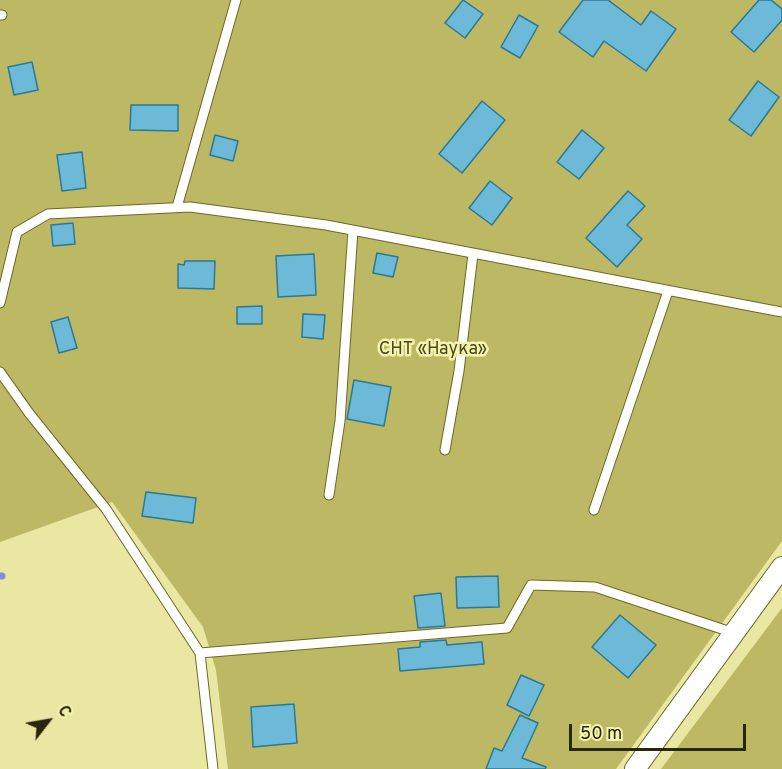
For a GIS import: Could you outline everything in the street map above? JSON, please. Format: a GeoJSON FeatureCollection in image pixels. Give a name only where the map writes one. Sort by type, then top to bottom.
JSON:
{"type":"FeatureCollection","features":[{"type":"Feature","properties":{"kind":"street"},"geometry":{"type":"LineString","coordinates":[[635,769],[782,567]]}},
{"type":"Feature","properties":{"kind":"lane"},"geometry":{"type":"LineString","coordinates":[[177,207],[236,0]]}},
{"type":"Feature","properties":{"kind":"lane"},"geometry":{"type":"LineString","coordinates":[[0,303],[17,232],[48,214],[190,207],[353,230],[782,312]]}},
{"type":"Feature","properties":{"kind":"lane"},"geometry":{"type":"LineString","coordinates":[[329,495],[340,421],[353,230]]}},
{"type":"Feature","properties":{"kind":"lane"},"geometry":{"type":"LineString","coordinates":[[445,450],[459,371],[473,254]]}},
{"type":"Feature","properties":{"kind":"lane"},"geometry":{"type":"LineString","coordinates":[[594,510],[668,291]]}},
{"type":"Feature","properties":{"kind":"lane"},"geometry":{"type":"LineString","coordinates":[[0,372],[29,413],[106,509],[200,653],[213,769]]}},
{"type":"Feature","properties":{"kind":"lane"},"geometry":{"type":"LineString","coordinates":[[200,653],[507,628],[531,585],[595,587],[734,633]]}},
{"type":"Feature","properties":{"kind":"green space","name":"СНТ «Наука»"},"geometry":{"type":"Polygon","coordinates":[[[0,0],[782,0],[782,541],[616,769],[228,769],[216,670],[203,627],[112,502],[0,542],[0,0]]]}},
{"type":"Feature","properties":{"kind":"green space"},"geometry":{"type":"Polygon","coordinates":[[[782,608],[782,769],[661,769],[782,608]]]}},
{"type":"Feature","properties":{"kind":"building"},"geometry":{"type":"Polygon","coordinates":[[[463,0],[483,14],[465,38],[445,23],[463,0]]]}},
{"type":"Feature","properties":{"kind":"building"},"geometry":{"type":"Polygon","coordinates":[[[583,0],[608,0],[641,25],[651,11],[676,29],[646,71],[604,41],[593,57],[559,32],[583,0]]]}},
{"type":"Feature","properties":{"kind":"building"},"geometry":{"type":"Polygon","coordinates":[[[759,0],[771,0],[782,9],[782,20],[754,52],[731,32],[759,0]]]}},
{"type":"Feature","properties":{"kind":"building"},"geometry":{"type":"Polygon","coordinates":[[[519,15],[538,26],[520,58],[501,47],[519,15]]]}},
{"type":"Feature","properties":{"kind":"building"},"geometry":{"type":"Polygon","coordinates":[[[32,62],[38,90],[14,95],[8,67],[32,62]]]}},
{"type":"Feature","properties":{"kind":"building"},"geometry":{"type":"Polygon","coordinates":[[[758,81],[779,97],[751,136],[729,120],[758,81]]]}},
{"type":"Feature","properties":{"kind":"building"},"geometry":{"type":"Polygon","coordinates":[[[482,101],[505,120],[462,173],[439,154],[482,101]]]}},
{"type":"Feature","properties":{"kind":"building"},"geometry":{"type":"Polygon","coordinates":[[[131,105],[178,105],[178,131],[130,130],[131,105]]]}},
{"type":"Feature","properties":{"kind":"building"},"geometry":{"type":"Polygon","coordinates":[[[582,130],[604,148],[579,179],[557,162],[582,130]]]}},
{"type":"Feature","properties":{"kind":"building"},"geometry":{"type":"Polygon","coordinates":[[[215,135],[238,141],[233,161],[210,155],[215,135]]]}},
{"type":"Feature","properties":{"kind":"building"},"geometry":{"type":"Polygon","coordinates":[[[82,152],[86,188],[62,191],[57,155],[82,152]]]}},
{"type":"Feature","properties":{"kind":"building"},"geometry":{"type":"Polygon","coordinates":[[[490,181],[512,198],[492,225],[469,208],[490,181]]]}},
{"type":"Feature","properties":{"kind":"building"},"geometry":{"type":"Polygon","coordinates":[[[628,191],[645,206],[627,225],[642,239],[617,267],[586,238],[628,191]]]}},
{"type":"Feature","properties":{"kind":"building"},"geometry":{"type":"Polygon","coordinates":[[[73,223],[75,244],[53,246],[51,225],[73,223]]]}},
{"type":"Feature","properties":{"kind":"building"},"geometry":{"type":"Polygon","coordinates":[[[377,253],[398,257],[393,277],[373,273],[377,253]]]}},
{"type":"Feature","properties":{"kind":"building"},"geometry":{"type":"Polygon","coordinates":[[[314,254],[316,295],[278,297],[276,256],[314,254]]]}},
{"type":"Feature","properties":{"kind":"building"},"geometry":{"type":"Polygon","coordinates":[[[185,261],[215,261],[214,289],[178,288],[178,264],[184,265],[185,261]]]}},
{"type":"Feature","properties":{"kind":"building"},"geometry":{"type":"Polygon","coordinates":[[[262,306],[262,324],[237,324],[237,307],[262,306]]]}},
{"type":"Feature","properties":{"kind":"building"},"geometry":{"type":"Polygon","coordinates":[[[303,314],[325,315],[323,339],[302,337],[303,314]]]}},
{"type":"Feature","properties":{"kind":"building"},"geometry":{"type":"Polygon","coordinates":[[[68,317],[77,348],[59,353],[51,322],[68,317]]]}},
{"type":"Feature","properties":{"kind":"building"},"geometry":{"type":"Polygon","coordinates":[[[354,380],[391,387],[384,426],[347,419],[354,380]]]}},
{"type":"Feature","properties":{"kind":"building"},"geometry":{"type":"Polygon","coordinates":[[[146,492],[196,498],[193,523],[142,516],[146,492]]]}},
{"type":"Feature","properties":{"kind":"building"},"geometry":{"type":"Polygon","coordinates":[[[498,576],[499,607],[457,608],[456,577],[498,576]]]}},
{"type":"Feature","properties":{"kind":"building"},"geometry":{"type":"Polygon","coordinates":[[[441,593],[445,626],[418,628],[414,596],[441,593]]]}},
{"type":"Feature","properties":{"kind":"building"},"geometry":{"type":"Polygon","coordinates":[[[620,615],[656,645],[628,678],[592,647],[620,615]]]}},
{"type":"Feature","properties":{"kind":"building"},"geometry":{"type":"Polygon","coordinates":[[[446,640],[447,645],[482,642],[484,664],[400,671],[398,649],[420,647],[420,642],[446,640]]]}},
{"type":"Feature","properties":{"kind":"building"},"geometry":{"type":"Polygon","coordinates":[[[521,675],[544,685],[529,716],[507,705],[521,675]]]}},
{"type":"Feature","properties":{"kind":"building"},"geometry":{"type":"Polygon","coordinates":[[[294,704],[297,743],[253,747],[251,707],[294,704]]]}},
{"type":"Feature","properties":{"kind":"building"},"geometry":{"type":"Polygon","coordinates":[[[520,715],[538,723],[522,758],[546,767],[545,769],[486,769],[494,748],[502,751],[520,715]]]}}]}
